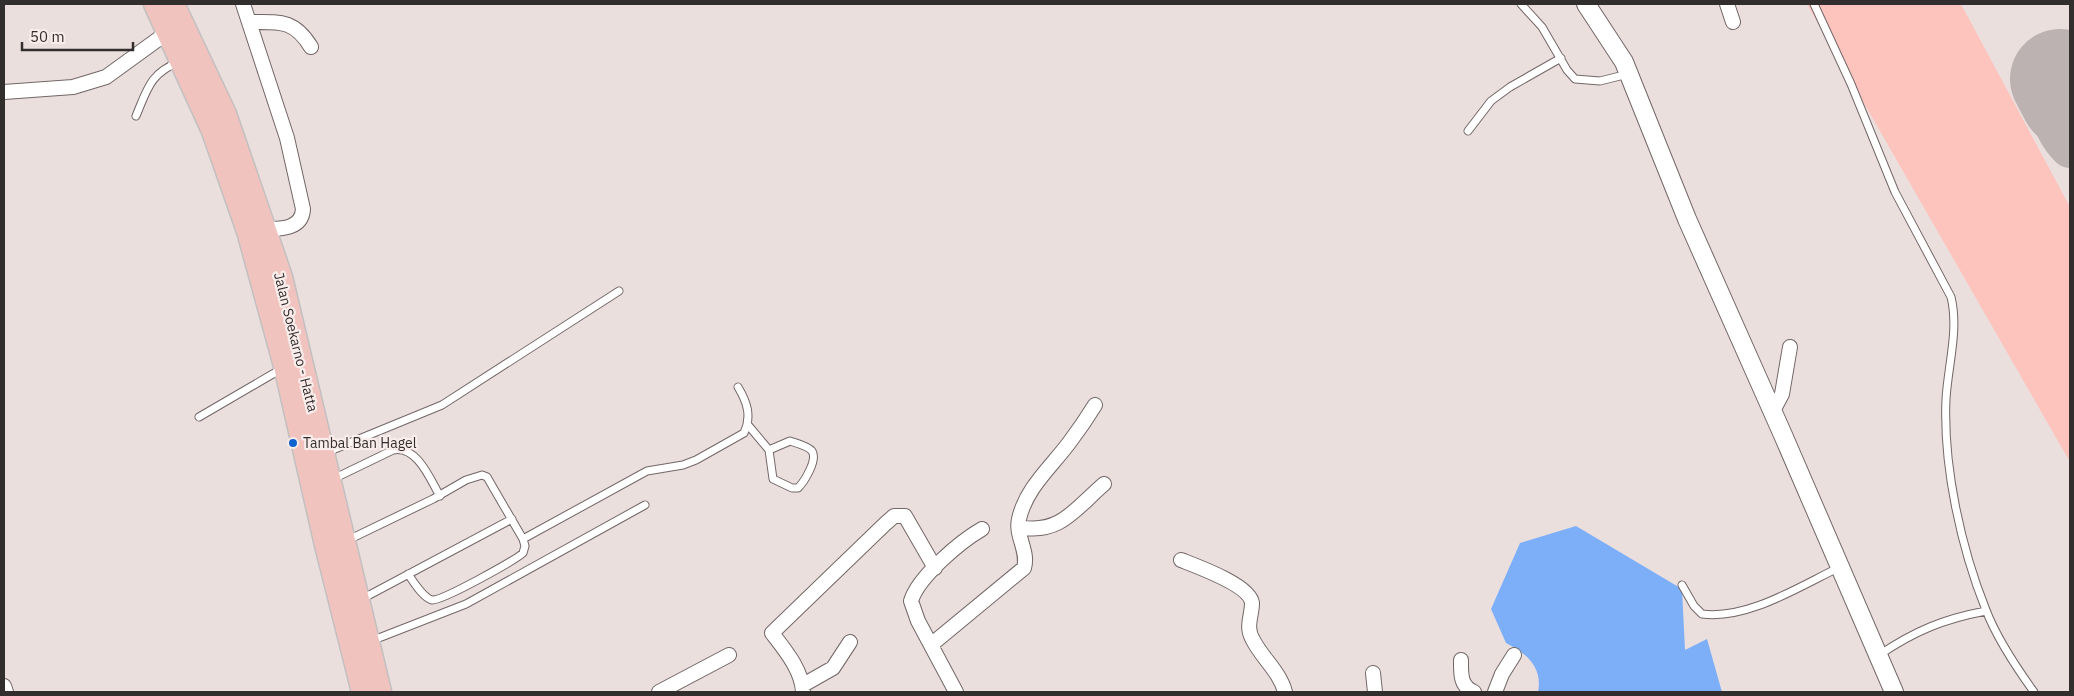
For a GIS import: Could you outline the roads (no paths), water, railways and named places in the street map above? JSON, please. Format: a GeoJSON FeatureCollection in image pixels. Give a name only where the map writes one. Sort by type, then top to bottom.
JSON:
{"type":"FeatureCollection","features":[{"type":"Feature","properties":{"kind":"highway","name":"Jalan Soekarno - Hatta"},"geometry":{"type":"LineString","coordinates":[[155,4],[213,132],[248,231],[335,543],[357,601],[369,642],[380,692]]}},
{"type":"Feature","properties":{"kind":"highway","name":"Jalan Soekarno - Hatta"},"geometry":{"type":"LineString","coordinates":[[173,4],[225,114],[281,277],[329,481],[335,543],[363,692]]}},
{"type":"Feature","properties":{"kind":"street"},"geometry":{"type":"LineString","coordinates":[[243,4],[287,138],[302,209],[301,218],[296,224],[285,228],[266,229]]}},
{"type":"Feature","properties":{"kind":"street"},"geometry":{"type":"LineString","coordinates":[[1586,4],[1624,62],[1629,73],[1687,219],[1773,411],[1894,692]]}},
{"type":"Feature","properties":{"kind":"street"},"geometry":{"type":"LineString","coordinates":[[1727,4],[1733,22]]}},
{"type":"Feature","properties":{"kind":"street"},"geometry":{"type":"LineString","coordinates":[[249,22],[283,22],[298,30],[311,47]]}},
{"type":"Feature","properties":{"kind":"street"},"geometry":{"type":"LineString","coordinates":[[4,92],[72,87],[106,77],[168,32]]}},
{"type":"Feature","properties":{"kind":"street"},"geometry":{"type":"LineString","coordinates":[[1773,411],[1782,394],[1790,347]]}},
{"type":"Feature","properties":{"kind":"street"},"geometry":{"type":"LineString","coordinates":[[932,644],[1024,568],[1025,555],[1018,527],[1023,508],[1033,487],[1070,442],[1095,405]]}},
{"type":"Feature","properties":{"kind":"street"},"geometry":{"type":"LineString","coordinates":[[1018,527],[1035,530],[1055,526],[1104,484]]}},
{"type":"Feature","properties":{"kind":"street"},"geometry":{"type":"LineString","coordinates":[[850,642],[833,668],[803,688],[792,661],[772,633],[896,515],[905,516],[935,568]]}},
{"type":"Feature","properties":{"kind":"street"},"geometry":{"type":"LineString","coordinates":[[956,692],[918,621],[911,601],[914,593],[955,547],[982,529]]}},
{"type":"Feature","properties":{"kind":"street"},"geometry":{"type":"LineString","coordinates":[[1181,560],[1237,585],[1249,596],[1252,604],[1249,627],[1251,636],[1281,682],[1285,692]]}},
{"type":"Feature","properties":{"kind":"street"},"geometry":{"type":"LineString","coordinates":[[658,692],[729,655]]}},
{"type":"Feature","properties":{"kind":"street"},"geometry":{"type":"LineString","coordinates":[[1495,692],[1502,674],[1514,655]]}},
{"type":"Feature","properties":{"kind":"street"},"geometry":{"type":"LineString","coordinates":[[1461,660],[1463,683],[1474,692]]}},
{"type":"Feature","properties":{"kind":"street"},"geometry":{"type":"LineString","coordinates":[[1373,673],[1375,692]]}},
{"type":"Feature","properties":{"kind":"street"},"geometry":{"type":"LineString","coordinates":[[4,686],[6,692]]}},
{"type":"Feature","properties":{"kind":"lane"},"geometry":{"type":"LineString","coordinates":[[1521,4],[1542,27],[1572,77],[1581,81],[1600,81],[1629,73]]}},
{"type":"Feature","properties":{"kind":"lane"},"geometry":{"type":"LineString","coordinates":[[1814,4],[1895,192],[1951,297],[1954,309],[1946,399],[1947,438],[1954,494],[1967,550],[1986,611],[2034,692]]}},
{"type":"Feature","properties":{"kind":"lane"},"geometry":{"type":"LineString","coordinates":[[1468,131],[1491,101],[1510,87],[1561,58]]}},
{"type":"Feature","properties":{"kind":"lane"},"geometry":{"type":"LineString","coordinates":[[136,116],[156,75],[165,67],[182,61]]}},
{"type":"Feature","properties":{"kind":"lane"},"geometry":{"type":"LineString","coordinates":[[322,454],[442,405],[619,291]]}},
{"type":"Feature","properties":{"kind":"lane"},"geometry":{"type":"LineString","coordinates":[[199,417],[285,366]]}},
{"type":"Feature","properties":{"kind":"lane"},"geometry":{"type":"LineString","coordinates":[[523,539],[647,472],[683,465],[696,460],[744,433],[748,424],[749,409],[738,386]]}},
{"type":"Feature","properties":{"kind":"lane"},"geometry":{"type":"LineString","coordinates":[[748,424],[769,450],[773,479],[792,488],[798,488],[814,458],[813,452],[790,441],[769,450]]}},
{"type":"Feature","properties":{"kind":"lane"},"geometry":{"type":"LineString","coordinates":[[329,481],[393,450],[402,449],[419,460],[440,496]]}},
{"type":"Feature","properties":{"kind":"lane"},"geometry":{"type":"LineString","coordinates":[[335,543],[440,496],[466,480],[485,475],[492,481],[523,539],[525,548],[521,555],[438,599],[431,599],[426,596],[408,574]]}},
{"type":"Feature","properties":{"kind":"lane"},"geometry":{"type":"LineString","coordinates":[[369,642],[466,604],[645,505]]}},
{"type":"Feature","properties":{"kind":"lane"},"geometry":{"type":"LineString","coordinates":[[357,601],[512,519]]}},
{"type":"Feature","properties":{"kind":"lane"},"geometry":{"type":"LineString","coordinates":[[1682,585],[1694,606],[1702,614],[1732,613],[1750,609],[1840,567]]}},
{"type":"Feature","properties":{"kind":"lane"},"geometry":{"type":"LineString","coordinates":[[1879,656],[1908,636],[1930,626],[1986,611]]}},
{"type":"Feature","properties":{"kind":"water"},"geometry":{"type":"Polygon","coordinates":[[[1576,526],[1682,589],[1685,650],[1707,639],[1722,692],[1538,692],[1538,675],[1535,668],[1526,656],[1506,643],[1491,609],[1520,543],[1576,526]]]}},
{"type":"Feature","properties":{"kind":"place","name":"Tambal Ban Hagel"},"geometry":{"type":"Point","coordinates":[293,443]}}]}
